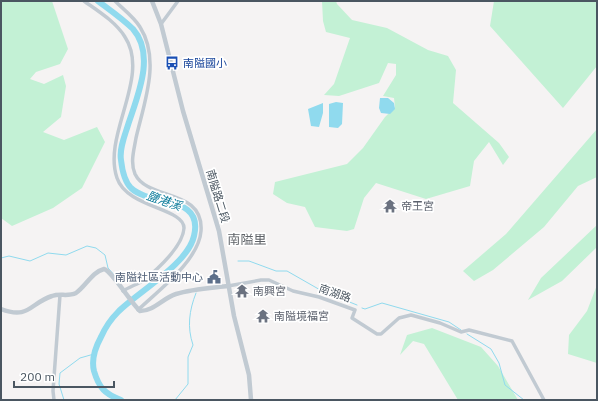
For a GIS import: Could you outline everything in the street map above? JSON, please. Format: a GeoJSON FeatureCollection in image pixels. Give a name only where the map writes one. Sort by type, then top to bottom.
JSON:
{"type":"FeatureCollection","features":[{"type":"Feature","properties":{"kind":"street"},"geometry":{"type":"LineString","coordinates":[[84,1],[105,17],[125,36],[131,50],[132,73],[116,138],[113,161],[117,179],[126,193],[140,202],[176,216],[182,221],[184,227],[174,252],[144,280],[123,290]]}},
{"type":"Feature","properties":{"kind":"street"},"geometry":{"type":"LineString","coordinates":[[1,309],[22,312],[29,310],[51,296],[69,296],[77,292],[97,272],[104,269],[112,273],[138,310],[184,266],[199,241],[201,224],[194,207],[184,200],[146,184],[138,179],[134,173],[132,165],[133,151],[150,78],[151,61],[148,40],[139,25],[115,1]]}},
{"type":"Feature","properties":{"kind":"street","name":"南隘路二段"},"geometry":{"type":"LineString","coordinates":[[152,1],[160,24],[219,231],[228,286],[249,375],[251,400]]}},
{"type":"Feature","properties":{"kind":"street"},"geometry":{"type":"LineString","coordinates":[[160,24],[178,1]]}},
{"type":"Feature","properties":{"kind":"street","name":"南湖路"},"geometry":{"type":"LineString","coordinates":[[138,310],[149,310],[165,298],[187,291],[261,280],[274,282],[293,291],[319,297],[355,310],[352,318],[377,334],[381,334],[399,318],[410,315],[440,323],[461,332],[469,330],[512,341],[544,400]]}},
{"type":"Feature","properties":{"kind":"street"},"geometry":{"type":"LineString","coordinates":[[54,400],[53,391],[60,296]]}},
{"type":"Feature","properties":{"kind":"green space"},"geometry":{"type":"Polygon","coordinates":[[[1,1],[52,1],[68,49],[60,64],[36,72],[30,79],[44,84],[63,75],[66,86],[61,117],[43,132],[64,140],[97,127],[105,142],[82,188],[53,208],[12,226],[1,218],[1,1]]]}},
{"type":"Feature","properties":{"kind":"green space"},"geometry":{"type":"Polygon","coordinates":[[[322,1],[336,1],[352,20],[387,28],[428,50],[448,56],[456,70],[453,103],[499,143],[509,157],[503,165],[489,142],[474,161],[470,186],[426,199],[376,183],[364,198],[354,229],[347,231],[315,227],[305,207],[287,203],[273,194],[275,182],[347,164],[363,148],[385,117],[395,107],[394,98],[383,96],[396,75],[396,64],[388,63],[379,83],[339,96],[324,95],[334,84],[350,38],[326,32],[323,21],[322,1]]]}},
{"type":"Feature","properties":{"kind":"green space"},"geometry":{"type":"Polygon","coordinates":[[[494,1],[597,1],[597,66],[563,108],[490,26],[494,1]]]}},
{"type":"Feature","properties":{"kind":"green space"},"geometry":{"type":"Polygon","coordinates":[[[597,129],[597,177],[578,186],[544,227],[493,270],[474,281],[463,271],[506,234],[597,129]]]}},
{"type":"Feature","properties":{"kind":"green space"},"geometry":{"type":"Polygon","coordinates":[[[597,225],[597,247],[562,281],[528,300],[541,278],[597,225]]]}},
{"type":"Feature","properties":{"kind":"green space"},"geometry":{"type":"Polygon","coordinates":[[[597,285],[597,363],[568,354],[569,335],[587,311],[597,285]]]}},
{"type":"Feature","properties":{"kind":"green space"},"geometry":{"type":"Polygon","coordinates":[[[432,328],[481,347],[498,366],[518,400],[458,400],[424,344],[413,341],[400,355],[407,335],[432,328]]]}},
{"type":"Feature","properties":{"kind":"water"},"geometry":{"type":"Polygon","coordinates":[[[380,98],[388,98],[394,103],[395,109],[390,114],[381,113],[379,108],[380,98]]]}},
{"type":"Feature","properties":{"kind":"water"},"geometry":{"type":"Polygon","coordinates":[[[336,102],[343,103],[342,124],[338,128],[329,127],[329,104],[336,102]]]}},
{"type":"Feature","properties":{"kind":"water"},"geometry":{"type":"Polygon","coordinates":[[[323,103],[323,113],[319,127],[311,126],[308,109],[323,103]]]}},
{"type":"Feature","properties":{"kind":"waterway","name":"鹽港溪"},"geometry":{"type":"LineString","coordinates":[[98,1],[133,29],[140,39],[143,51],[144,63],[140,89],[121,151],[121,164],[125,178],[131,188],[140,194],[184,207],[191,213],[195,223],[194,236],[190,246],[182,257],[173,267],[118,312],[106,327],[97,345],[93,362],[94,371],[98,382],[103,390],[121,400]]}},
{"type":"Feature","properties":{"kind":"waterway"},"geometry":{"type":"LineString","coordinates":[[1,258],[9,256],[30,261],[48,253],[66,255],[87,246],[96,248],[105,255],[108,268],[116,277]]}},
{"type":"Feature","properties":{"kind":"waterway"},"geometry":{"type":"LineString","coordinates":[[238,261],[249,261],[276,271],[287,271],[322,291],[357,305]]}},
{"type":"Feature","properties":{"kind":"waterway"},"geometry":{"type":"LineString","coordinates":[[175,400],[188,384],[188,357],[193,345],[189,325],[196,293]]}},
{"type":"Feature","properties":{"kind":"waterway","name":"鹽港溪"},"geometry":{"type":"LineString","coordinates":[[130,296],[133,299]]}},
{"type":"Feature","properties":{"kind":"waterway"},"geometry":{"type":"LineString","coordinates":[[362,308],[365,309],[382,303],[449,322],[461,330]]}},
{"type":"Feature","properties":{"kind":"waterway"},"geometry":{"type":"LineString","coordinates":[[467,334],[491,349],[499,363],[505,385],[524,400]]}},
{"type":"Feature","properties":{"kind":"waterway"},"geometry":{"type":"LineString","coordinates":[[64,400],[59,384],[60,373],[80,358],[94,354]]}},
{"type":"Feature","properties":{"kind":"place","name":"南隘國小"},"geometry":{"type":"Point","coordinates":[172,63]}},
{"type":"Feature","properties":{"kind":"place","name":"帝王宮"},"geometry":{"type":"Point","coordinates":[390,206]}},
{"type":"Feature","properties":{"kind":"place","name":"南隘社區活動中心"},"geometry":{"type":"Point","coordinates":[214,277]}},
{"type":"Feature","properties":{"kind":"place","name":"南興宮"},"geometry":{"type":"Point","coordinates":[242,291]}},
{"type":"Feature","properties":{"kind":"place","name":"南隘境福宮"},"geometry":{"type":"Point","coordinates":[263,316]}},
{"type":"Feature","properties":{"kind":"district","name":"南隘里"},"geometry":{"type":"Point","coordinates":[247,239]}}]}
